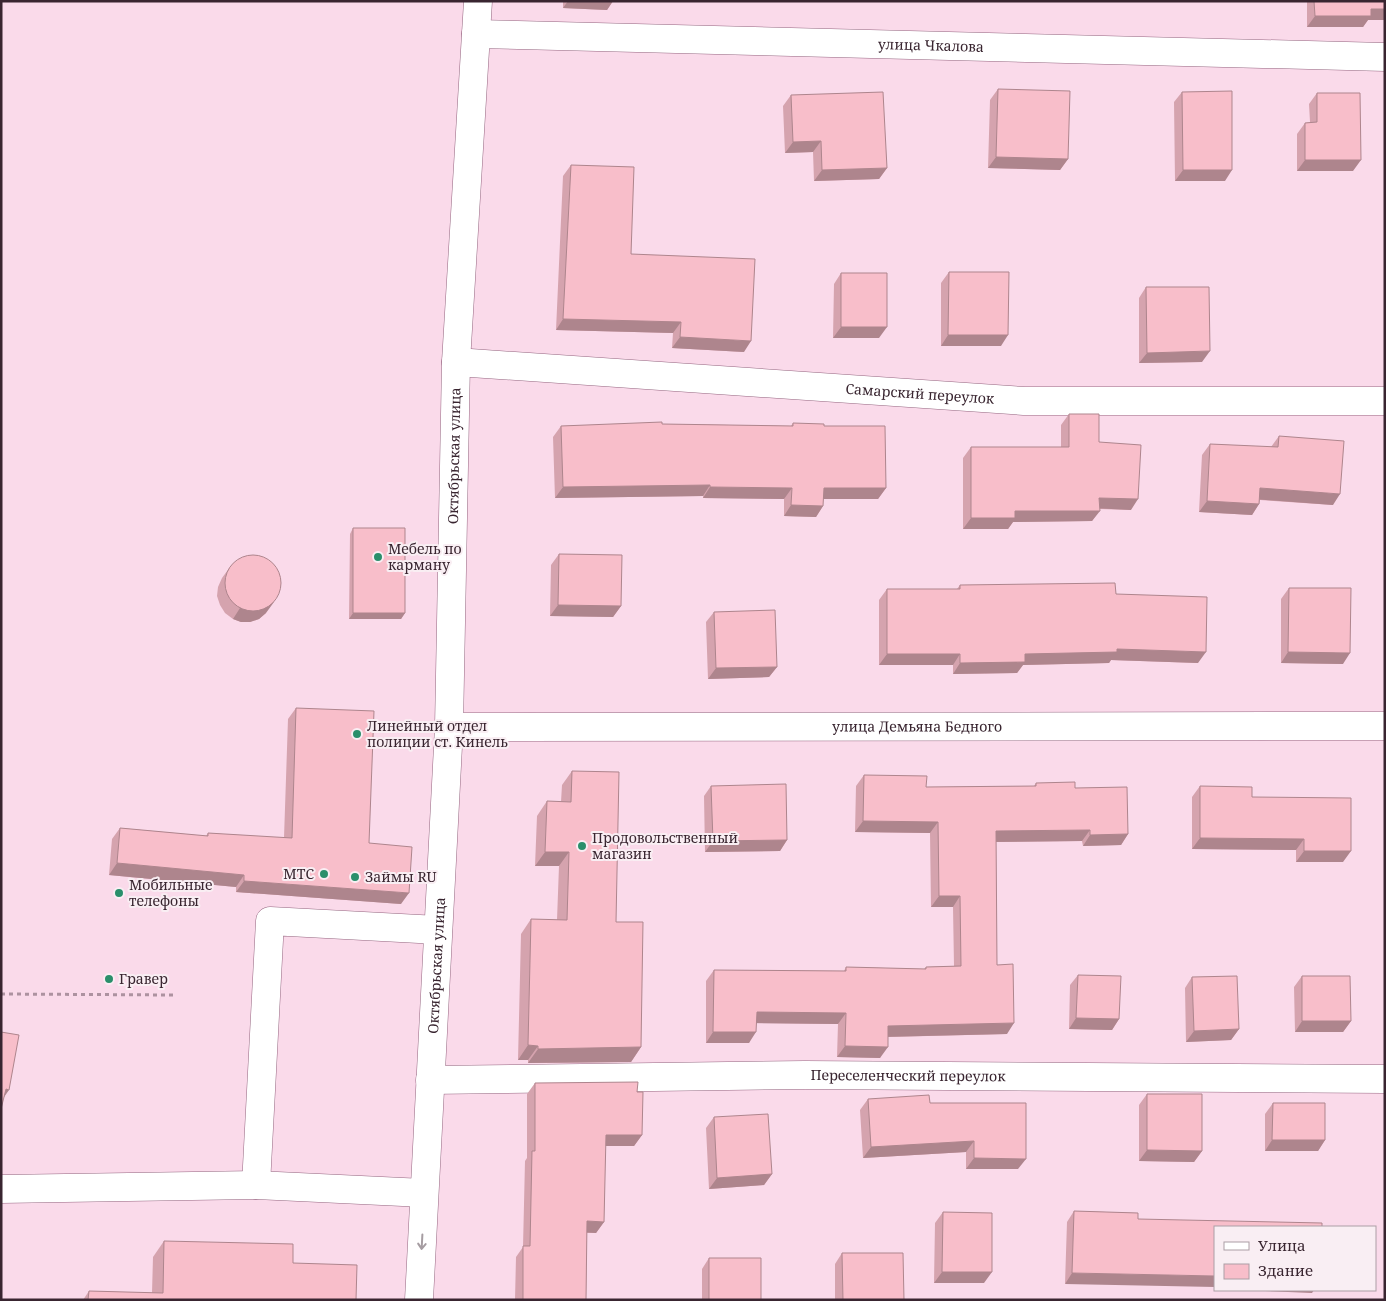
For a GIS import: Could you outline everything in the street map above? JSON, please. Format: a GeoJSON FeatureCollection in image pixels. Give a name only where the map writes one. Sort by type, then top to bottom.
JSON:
{"type":"FeatureCollection","features":[{"type":"Feature","properties":{"kind":"street","name":"Октябрьская улица"},"geometry":{"type":"LineString","coordinates":[[419,1300],[449,727],[456,362],[478,1]]}},
{"type":"Feature","properties":{"kind":"street","name":"улица Чкалова"},"geometry":{"type":"LineString","coordinates":[[476,34],[1385,57]]}},
{"type":"Feature","properties":{"kind":"street","name":"Самарский переулок"},"geometry":{"type":"LineString","coordinates":[[456,362],[1024,401],[1385,401]]}},
{"type":"Feature","properties":{"kind":"street","name":"улица Демьяна Бедного"},"geometry":{"type":"LineString","coordinates":[[449,727],[1385,726]]}},
{"type":"Feature","properties":{"kind":"street"},"geometry":{"type":"LineString","coordinates":[[256,1184],[270,921],[438,930]]}},
{"type":"Feature","properties":{"kind":"street","name":"Переселенческий переулок"},"geometry":{"type":"LineString","coordinates":[[430,1080],[805,1075],[1385,1079]]}},
{"type":"Feature","properties":{"kind":"street"},"geometry":{"type":"LineString","coordinates":[[1,1189],[256,1184],[424,1194]]}},
{"type":"Feature","properties":{"kind":"path"},"geometry":{"type":"LineString","coordinates":[[1,994],[174,995]]}},
{"type":"Feature","properties":{"kind":"building"},"geometry":{"type":"Polygon","coordinates":[[[1314,1],[1385,1],[1385,9],[1371,9],[1371,16],[1315,16],[1314,1]]]}},
{"type":"Feature","properties":{"kind":"building"},"geometry":{"type":"Polygon","coordinates":[[[998,89],[1070,91],[1068,159],[996,157],[998,89]]]}},
{"type":"Feature","properties":{"kind":"building"},"geometry":{"type":"Polygon","coordinates":[[[1232,91],[1232,170],[1183,170],[1182,92],[1232,91]]]}},
{"type":"Feature","properties":{"kind":"building"},"geometry":{"type":"Polygon","coordinates":[[[883,92],[887,168],[822,170],[821,141],[793,142],[791,95],[883,92]]]}},
{"type":"Feature","properties":{"kind":"building"},"geometry":{"type":"Polygon","coordinates":[[[1317,93],[1360,93],[1361,160],[1305,160],[1305,123],[1317,122],[1317,93]]]}},
{"type":"Feature","properties":{"kind":"building"},"geometry":{"type":"Polygon","coordinates":[[[571,165],[634,167],[631,254],[755,259],[751,341],[680,337],[681,322],[563,319],[571,165]]]}},
{"type":"Feature","properties":{"kind":"building"},"geometry":{"type":"Polygon","coordinates":[[[949,272],[1009,272],[1008,335],[948,335],[949,272]]]}},
{"type":"Feature","properties":{"kind":"building"},"geometry":{"type":"Polygon","coordinates":[[[841,273],[887,273],[887,327],[841,327],[841,273]]]}},
{"type":"Feature","properties":{"kind":"building"},"geometry":{"type":"Polygon","coordinates":[[[1146,287],[1209,287],[1210,351],[1147,353],[1146,287]]]}},
{"type":"Feature","properties":{"kind":"building"},"geometry":{"type":"Polygon","coordinates":[[[1069,414],[1099,414],[1099,442],[1141,445],[1138,499],[1099,498],[1100,511],[1015,511],[1015,518],[971,518],[971,447],[1069,447],[1069,414]]]}},
{"type":"Feature","properties":{"kind":"building"},"geometry":{"type":"Polygon","coordinates":[[[662,422],[662,424],[793,426],[793,423],[824,424],[824,426],[885,426],[886,488],[824,488],[823,506],[791,505],[792,488],[710,487],[710,485],[563,487],[561,426],[662,422]]]}},
{"type":"Feature","properties":{"kind":"building"},"geometry":{"type":"Polygon","coordinates":[[[1279,436],[1344,441],[1340,494],[1260,488],[1259,504],[1207,501],[1210,444],[1278,447],[1279,436]]]}},
{"type":"Feature","properties":{"kind":"building"},"geometry":{"type":"Polygon","coordinates":[[[353,528],[405,528],[405,613],[353,613],[353,528]]]}},
{"type":"Feature","properties":{"kind":"building"},"geometry":{"type":"Polygon","coordinates":[[[559,554],[622,555],[621,606],[558,605],[559,554]]]}},
{"type":"Feature","properties":{"kind":"building"},"geometry":{"type":"Polygon","coordinates":[[[253,555],[264,557],[273,563],[279,572],[281,583],[279,594],[273,603],[264,609],[253,611],[242,609],[233,603],[227,594],[225,583],[227,572],[233,563],[242,557],[253,555]]]}},
{"type":"Feature","properties":{"kind":"building"},"geometry":{"type":"Polygon","coordinates":[[[1115,583],[1116,594],[1207,597],[1206,652],[1117,649],[1117,652],[1025,654],[1025,662],[960,663],[960,654],[887,654],[887,589],[960,589],[960,585],[1115,583]]]}},
{"type":"Feature","properties":{"kind":"building"},"geometry":{"type":"Polygon","coordinates":[[[1289,588],[1351,588],[1350,653],[1288,652],[1289,588]]]}},
{"type":"Feature","properties":{"kind":"building"},"geometry":{"type":"Polygon","coordinates":[[[775,610],[777,667],[716,668],[714,612],[775,610]]]}},
{"type":"Feature","properties":{"kind":"building"},"geometry":{"type":"Polygon","coordinates":[[[296,708],[374,711],[369,843],[412,847],[409,893],[244,881],[244,875],[117,863],[120,828],[208,836],[208,833],[292,838],[296,708]]]}},
{"type":"Feature","properties":{"kind":"building"},"geometry":{"type":"Polygon","coordinates":[[[572,771],[619,772],[616,922],[643,922],[641,1047],[538,1049],[538,1046],[528,1045],[531,919],[567,920],[569,852],[545,852],[547,801],[571,802],[572,771]]]}},
{"type":"Feature","properties":{"kind":"building"},"geometry":{"type":"Polygon","coordinates":[[[864,775],[927,776],[926,787],[1036,786],[1036,783],[1075,782],[1075,788],[1127,787],[1128,834],[1090,835],[1090,830],[996,831],[997,965],[1013,964],[1014,1023],[888,1026],[888,1047],[845,1046],[846,1013],[757,1012],[756,1032],[713,1032],[714,970],[846,971],[846,967],[926,969],[926,967],[961,966],[960,896],[939,896],[938,822],[863,821],[864,775]]]}},
{"type":"Feature","properties":{"kind":"building"},"geometry":{"type":"Polygon","coordinates":[[[786,784],[787,840],[713,841],[711,786],[786,784]]]}},
{"type":"Feature","properties":{"kind":"building"},"geometry":{"type":"Polygon","coordinates":[[[1200,786],[1252,787],[1252,797],[1351,798],[1351,851],[1304,851],[1304,839],[1200,838],[1200,786]]]}},
{"type":"Feature","properties":{"kind":"building"},"geometry":{"type":"Polygon","coordinates":[[[1078,975],[1121,976],[1119,1019],[1076,1018],[1078,975]]]}},
{"type":"Feature","properties":{"kind":"building"},"geometry":{"type":"Polygon","coordinates":[[[1237,976],[1239,1029],[1194,1031],[1192,977],[1237,976]]]}},
{"type":"Feature","properties":{"kind":"building"},"geometry":{"type":"Polygon","coordinates":[[[1302,976],[1350,976],[1351,1021],[1302,1021],[1302,976]]]}},
{"type":"Feature","properties":{"kind":"building"},"geometry":{"type":"Polygon","coordinates":[[[1,1032],[19,1035],[9,1090],[6,1089],[1,1109],[1,1032]]]}},
{"type":"Feature","properties":{"kind":"building"},"geometry":{"type":"Polygon","coordinates":[[[638,1082],[637,1092],[643,1092],[642,1135],[606,1135],[604,1222],[587,1221],[586,1300],[523,1300],[523,1246],[530,1246],[532,1151],[535,1151],[535,1083],[638,1082]]]}},
{"type":"Feature","properties":{"kind":"building"},"geometry":{"type":"Polygon","coordinates":[[[1147,1094],[1202,1094],[1202,1151],[1147,1150],[1147,1094]]]}},
{"type":"Feature","properties":{"kind":"building"},"geometry":{"type":"Polygon","coordinates":[[[929,1095],[930,1103],[1026,1103],[1026,1159],[974,1158],[974,1141],[871,1147],[868,1099],[929,1095]]]}},
{"type":"Feature","properties":{"kind":"building"},"geometry":{"type":"Polygon","coordinates":[[[1273,1103],[1325,1103],[1325,1140],[1272,1140],[1273,1103]]]}},
{"type":"Feature","properties":{"kind":"building"},"geometry":{"type":"Polygon","coordinates":[[[768,1114],[772,1174],[717,1178],[714,1117],[768,1114]]]}},
{"type":"Feature","properties":{"kind":"building"},"geometry":{"type":"Polygon","coordinates":[[[1074,1211],[1138,1213],[1138,1219],[1322,1223],[1322,1226],[1214,1226],[1214,1276],[1072,1273],[1074,1211]]]}},
{"type":"Feature","properties":{"kind":"building"},"geometry":{"type":"Polygon","coordinates":[[[943,1212],[992,1213],[992,1272],[942,1272],[943,1212]]]}},
{"type":"Feature","properties":{"kind":"building"},"geometry":{"type":"Polygon","coordinates":[[[164,1241],[293,1244],[293,1263],[357,1265],[356,1300],[88,1300],[89,1291],[163,1293],[164,1241]]]}},
{"type":"Feature","properties":{"kind":"building"},"geometry":{"type":"Polygon","coordinates":[[[842,1253],[903,1253],[904,1300],[843,1300],[842,1253]]]}},
{"type":"Feature","properties":{"kind":"building"},"geometry":{"type":"Polygon","coordinates":[[[709,1258],[761,1258],[761,1300],[709,1300],[709,1258]]]}},
{"type":"Feature","properties":{"kind":"place","name":"Мебель по карману"},"geometry":{"type":"Point","coordinates":[378,557]}},
{"type":"Feature","properties":{"kind":"place","name":"Линейный отдел полиции ст. Кинель"},"geometry":{"type":"Point","coordinates":[357,734]}},
{"type":"Feature","properties":{"kind":"place","name":"Продовольственный магазин"},"geometry":{"type":"Point","coordinates":[582,846]}},
{"type":"Feature","properties":{"kind":"place","name":"МТС"},"geometry":{"type":"Point","coordinates":[324,874]}},
{"type":"Feature","properties":{"kind":"place","name":"Займы RU"},"geometry":{"type":"Point","coordinates":[355,877]}},
{"type":"Feature","properties":{"kind":"place","name":"Мобильные телефоны"},"geometry":{"type":"Point","coordinates":[119,893]}},
{"type":"Feature","properties":{"kind":"place","name":"Гравер"},"geometry":{"type":"Point","coordinates":[109,979]}}]}
